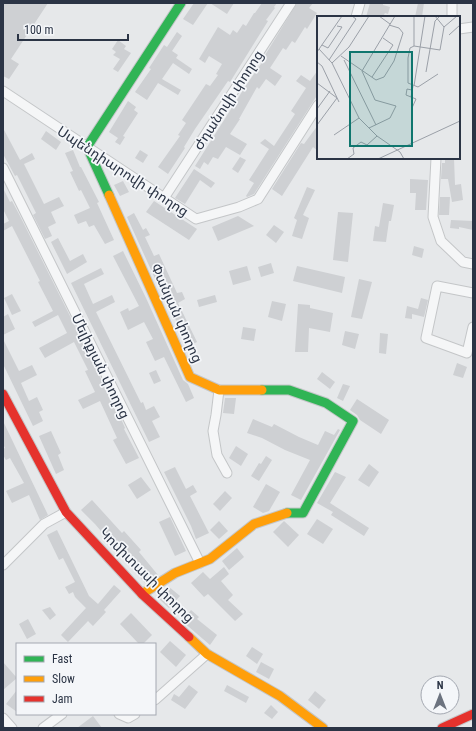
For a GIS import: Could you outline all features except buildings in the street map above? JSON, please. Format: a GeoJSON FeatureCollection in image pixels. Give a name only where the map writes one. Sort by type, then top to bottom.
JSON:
{"type":"FeatureCollection","features":[{"type":"Feature","properties":{"kind":"street"},"geometry":{"type":"LineString","coordinates":[[87,147],[181,3]]}},
{"type":"Feature","properties":{"kind":"street","name":"Ժդանովի փողոց"},"geometry":{"type":"LineString","coordinates":[[164,198],[291,3]]}},
{"type":"Feature","properties":{"kind":"street"},"geometry":{"type":"LineString","coordinates":[[356,16],[360,3]]}},
{"type":"Feature","properties":{"kind":"street"},"geometry":{"type":"LineString","coordinates":[[452,3],[452,16]]}},
{"type":"Feature","properties":{"kind":"street"},"geometry":{"type":"LineString","coordinates":[[460,29],[473,28]]}},
{"type":"Feature","properties":{"kind":"street","name":"Սպենդիարովի փողոց"},"geometry":{"type":"LineString","coordinates":[[3,91],[196,219],[239,207],[258,199],[317,107]]}},
{"type":"Feature","properties":{"kind":"street","name":"Փանյան փողոց"},"geometry":{"type":"LineString","coordinates":[[87,147],[190,377],[219,390],[289,390],[326,403],[353,421],[303,513],[285,513],[254,524],[210,559],[200,563]]}},
{"type":"Feature","properties":{"kind":"street"},"geometry":{"type":"LineString","coordinates":[[436,159],[433,217],[441,241],[463,262],[473,264]]}},
{"type":"Feature","properties":{"kind":"street","name":"Մելիքյան փողոց"},"geometry":{"type":"LineString","coordinates":[[3,168],[200,563]]}},
{"type":"Feature","properties":{"kind":"street"},"geometry":{"type":"LineString","coordinates":[[473,292],[437,286],[426,338],[470,354],[473,327]]}},
{"type":"Feature","properties":{"kind":"street"},"geometry":{"type":"LineString","coordinates":[[219,390],[213,431],[216,455],[227,473]]}},
{"type":"Feature","properties":{"kind":"street","name":"Կոմիտասի փողոց"},"geometry":{"type":"LineString","coordinates":[[3,394],[66,512],[142,594],[207,654],[280,696],[323,728]]}},
{"type":"Feature","properties":{"kind":"street"},"geometry":{"type":"LineString","coordinates":[[3,565],[44,524],[66,512]]}},
{"type":"Feature","properties":{"kind":"street"},"geometry":{"type":"LineString","coordinates":[[142,594],[175,574],[200,563]]}},
{"type":"Feature","properties":{"kind":"street"},"geometry":{"type":"LineString","coordinates":[[156,699],[207,654]]}},
{"type":"Feature","properties":{"kind":"street"},"geometry":{"type":"LineString","coordinates":[[442,728],[473,714]]}},
{"type":"Feature","properties":{"kind":"street"},"geometry":{"type":"LineString","coordinates":[[44,728],[61,715]]}},
{"type":"Feature","properties":{"kind":"street"},"geometry":{"type":"LineString","coordinates":[[122,715],[128,718],[133,715]]}},
{"type":"Feature","properties":{"kind":"street"},"geometry":{"type":"LineString","coordinates":[[3,718],[12,728]]}},
{"type":"Feature","properties":{"kind":"traffic: fast"},"geometry":{"type":"LineString","coordinates":[[109,195],[87,147],[181,3]]}},
{"type":"Feature","properties":{"kind":"traffic: fast"},"geometry":{"type":"LineString","coordinates":[[262,390],[289,390],[326,403],[353,421],[303,513],[287,513]]}},
{"type":"Feature","properties":{"kind":"traffic: slow"},"geometry":{"type":"LineString","coordinates":[[109,195],[190,377],[219,390],[262,390]]}},
{"type":"Feature","properties":{"kind":"traffic: slow"},"geometry":{"type":"LineString","coordinates":[[142,594],[175,573],[210,559],[254,524],[287,513]]}},
{"type":"Feature","properties":{"kind":"traffic: slow"},"geometry":{"type":"LineString","coordinates":[[189,637],[207,654],[280,696],[323,728]]}},
{"type":"Feature","properties":{"kind":"traffic: jam"},"geometry":{"type":"LineString","coordinates":[[3,394],[66,512],[143,595],[189,637]]}},
{"type":"Feature","properties":{"kind":"traffic: jam"},"geometry":{"type":"LineString","coordinates":[[442,728],[473,714]]}}]}
